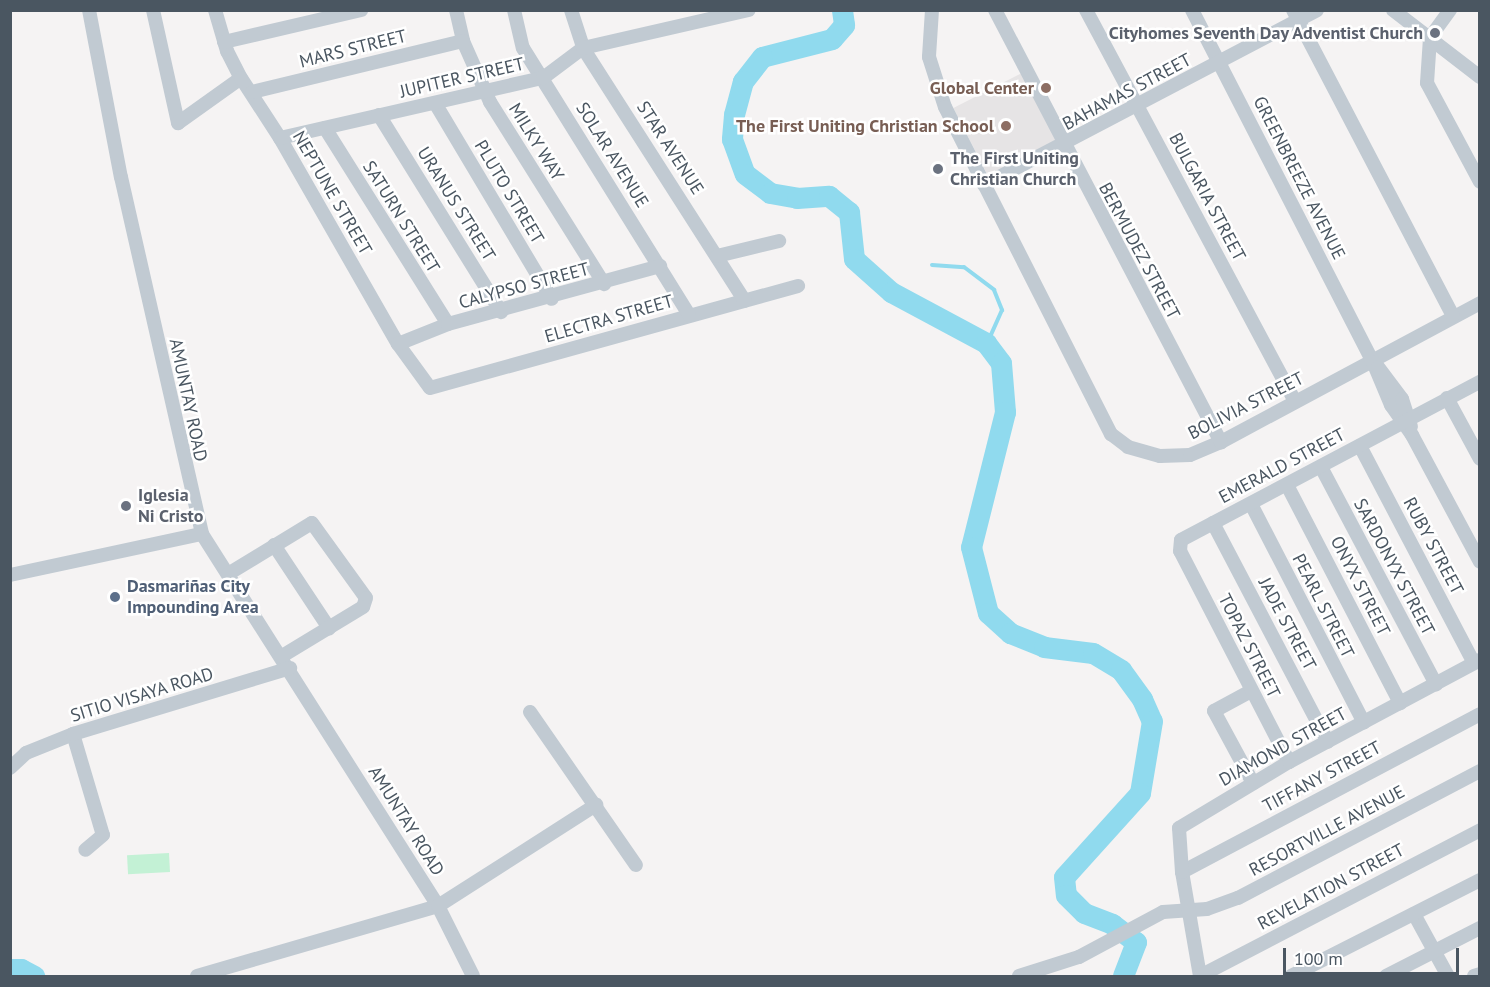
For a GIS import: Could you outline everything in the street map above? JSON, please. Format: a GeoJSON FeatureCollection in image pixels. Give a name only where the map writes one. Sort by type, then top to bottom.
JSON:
{"type":"FeatureCollection","features":[{"type":"Feature","properties":{"kind":"street","name":"AMUNTAY ROAD"},"geometry":{"type":"LineString","coordinates":[[89,10],[123,188],[202,534],[286,662],[438,906],[473,976]]}},
{"type":"Feature","properties":{"kind":"street"},"geometry":{"type":"LineString","coordinates":[[153,10],[178,123],[241,78]]}},
{"type":"Feature","properties":{"kind":"street","name":"NEPTUNE STREET"},"geometry":{"type":"LineString","coordinates":[[215,10],[224,42],[241,78],[252,92],[398,344],[430,388]]}},
{"type":"Feature","properties":{"kind":"street"},"geometry":{"type":"LineString","coordinates":[[224,42],[361,10]]}},
{"type":"Feature","properties":{"kind":"street","name":"MILKY WAY"},"geometry":{"type":"LineString","coordinates":[[456,10],[463,41],[485,91],[604,284]]}},
{"type":"Feature","properties":{"kind":"street","name":"SOLAR AVENUE"},"geometry":{"type":"LineString","coordinates":[[514,10],[524,48],[689,315]]}},
{"type":"Feature","properties":{"kind":"street","name":"STAR AVENUE"},"geometry":{"type":"LineString","coordinates":[[571,10],[583,48],[745,301]]}},
{"type":"Feature","properties":{"kind":"street","name":"BOLIVIA STREET"},"geometry":{"type":"LineString","coordinates":[[932,10],[932,69],[945,107],[1111,434],[1128,447],[1160,456],[1190,455],[1221,442],[1479,303]]}},
{"type":"Feature","properties":{"kind":"street","name":"BERMUDEZ STREET"},"geometry":{"type":"LineString","coordinates":[[995,10],[1064,146],[1221,442]]}},
{"type":"Feature","properties":{"kind":"street","name":"BULGARIA STREET"},"geometry":{"type":"LineString","coordinates":[[1086,10],[1295,402]]}},
{"type":"Feature","properties":{"kind":"street","name":"GREENBREEZE AVENUE"},"geometry":{"type":"LineString","coordinates":[[1191,10],[1373,362],[1392,382],[1412,435],[1479,562]]}},
{"type":"Feature","properties":{"kind":"street","name":"BAHAMAS STREET"},"geometry":{"type":"LineString","coordinates":[[984,185],[1220,64],[1296,16],[1317,10]]}},
{"type":"Feature","properties":{"kind":"street"},"geometry":{"type":"LineString","coordinates":[[1393,10],[1479,77]]}},
{"type":"Feature","properties":{"kind":"street"},"geometry":{"type":"LineString","coordinates":[[1450,10],[1430,38],[1427,82],[1479,182]]}},
{"type":"Feature","properties":{"kind":"street","name":"JUPITER STREET"},"geometry":{"type":"LineString","coordinates":[[279,138],[543,78],[583,48],[749,12]]}},
{"type":"Feature","properties":{"kind":"street"},"geometry":{"type":"LineString","coordinates":[[1296,16],[1454,316]]}},
{"type":"Feature","properties":{"kind":"street","name":"MARS STREET"},"geometry":{"type":"LineString","coordinates":[[252,92],[463,41]]}},
{"type":"Feature","properties":{"kind":"street","name":"PLUTO STREET"},"geometry":{"type":"LineString","coordinates":[[435,103],[552,299]]}},
{"type":"Feature","properties":{"kind":"street","name":"URANUS STREET"},"geometry":{"type":"LineString","coordinates":[[380,115],[501,312]]}},
{"type":"Feature","properties":{"kind":"street","name":"SATURN STREET"},"geometry":{"type":"LineString","coordinates":[[325,128],[448,324]]}},
{"type":"Feature","properties":{"kind":"street"},"geometry":{"type":"LineString","coordinates":[[717,256],[779,241]]}},
{"type":"Feature","properties":{"kind":"street","name":"CALYPSO STREET"},"geometry":{"type":"LineString","coordinates":[[398,344],[448,324],[552,299],[660,266]]}},
{"type":"Feature","properties":{"kind":"street","name":"ELECTRA STREET"},"geometry":{"type":"LineString","coordinates":[[430,388],[798,286]]}},
{"type":"Feature","properties":{"kind":"street","name":"EMERALD STREET"},"geometry":{"type":"LineString","coordinates":[[1178,546],[1181,540],[1479,382]]}},
{"type":"Feature","properties":{"kind":"street"},"geometry":{"type":"LineString","coordinates":[[1447,399],[1479,459]]}},
{"type":"Feature","properties":{"kind":"street","name":"RUBY STREET"},"geometry":{"type":"LineString","coordinates":[[1360,446],[1476,661]]}},
{"type":"Feature","properties":{"kind":"street","name":"SARDONYX STREET"},"geometry":{"type":"LineString","coordinates":[[1321,467],[1436,684]]}},
{"type":"Feature","properties":{"kind":"street","name":"ONYX STREET"},"geometry":{"type":"LineString","coordinates":[[1287,485],[1400,703]]}},
{"type":"Feature","properties":{"kind":"street","name":"PEARL STREET"},"geometry":{"type":"LineString","coordinates":[[1251,504],[1364,723]]}},
{"type":"Feature","properties":{"kind":"street","name":"SITIO VISAYA ROAD"},"geometry":{"type":"LineString","coordinates":[[10,768],[26,753],[74,734],[286,662],[329,628],[363,607],[366,598],[315,524],[274,545]]}},
{"type":"Feature","properties":{"kind":"street","name":"JADE STREET"},"geometry":{"type":"LineString","coordinates":[[1213,524],[1328,742]]}},
{"type":"Feature","properties":{"kind":"street"},"geometry":{"type":"LineString","coordinates":[[10,575],[202,534]]}},
{"type":"Feature","properties":{"kind":"street"},"geometry":{"type":"LineString","coordinates":[[228,574],[274,545],[329,628]]}},
{"type":"Feature","properties":{"kind":"street","name":"TOPAZ STREET"},"geometry":{"type":"LineString","coordinates":[[1178,546],[1289,762]]}},
{"type":"Feature","properties":{"kind":"street","name":"DIAMOND STREET"},"geometry":{"type":"LineString","coordinates":[[1200,976],[1182,872],[1179,828],[1289,762],[1476,661]]}},
{"type":"Feature","properties":{"kind":"street"},"geometry":{"type":"LineString","coordinates":[[1251,690],[1214,711],[1253,783]]}},
{"type":"Feature","properties":{"kind":"street"},"geometry":{"type":"LineString","coordinates":[[530,712],[636,865]]}},
{"type":"Feature","properties":{"kind":"street","name":"TIFFANY STREET"},"geometry":{"type":"LineString","coordinates":[[1182,872],[1479,714]]}},
{"type":"Feature","properties":{"kind":"street"},"geometry":{"type":"LineString","coordinates":[[74,734],[103,835],[85,850]]}},
{"type":"Feature","properties":{"kind":"street","name":"RESORTVILLE AVENUE"},"geometry":{"type":"LineString","coordinates":[[1019,976],[1079,957],[1147,922],[1238,898],[1479,771]]}},
{"type":"Feature","properties":{"kind":"street"},"geometry":{"type":"LineString","coordinates":[[197,976],[438,906],[596,805]]}},
{"type":"Feature","properties":{"kind":"street","name":"REVELATION STREET"},"geometry":{"type":"LineString","coordinates":[[1200,976],[1479,830]]}},
{"type":"Feature","properties":{"kind":"street"},"geometry":{"type":"LineString","coordinates":[[1291,976],[1479,880]]}},
{"type":"Feature","properties":{"kind":"street"},"geometry":{"type":"LineString","coordinates":[[1414,914],[1448,976]]}},
{"type":"Feature","properties":{"kind":"street"},"geometry":{"type":"LineString","coordinates":[[1386,976],[1479,928]]}},
{"type":"Feature","properties":{"kind":"street"},"geometry":{"type":"LineString","coordinates":[[1474,976],[1479,974]]}},
{"type":"Feature","properties":{"kind":"shaded area","name":"The First Uniting Christian School"},"geometry":{"type":"Polygon","coordinates":[[[1022,73],[1058,144],[990,179],[953,108],[1022,73]]]}},
{"type":"Feature","properties":{"kind":"green space"},"geometry":{"type":"Polygon","coordinates":[[[169,853],[170,872],[128,874],[127,855],[169,853]]]}},
{"type":"Feature","properties":{"kind":"waterway"},"geometry":{"type":"LineString","coordinates":[[842,10],[844,25],[832,39],[762,57],[743,81],[734,115],[732,139],[745,174],[770,193],[797,198],[829,196],[849,212],[854,259],[891,292],[986,343],[1001,363],[1005,412],[971,547],[988,613],[1010,633],[1044,647],[1093,653],[1121,670],[1142,699],[1152,721],[1140,793],[1064,877],[1066,895],[1084,913],[1112,924],[1136,942],[1123,976]]}},
{"type":"Feature","properties":{"kind":"waterway"},"geometry":{"type":"LineString","coordinates":[[932,265],[964,267],[994,290],[1002,310],[991,335],[992,352]]}},
{"type":"Feature","properties":{"kind":"waterway"},"geometry":{"type":"LineString","coordinates":[[10,969],[21,969],[34,976]]}},
{"type":"Feature","properties":{"kind":"place","name":"Cityhomes Seventh Day Adventist Church"},"geometry":{"type":"Point","coordinates":[1435,33]}},
{"type":"Feature","properties":{"kind":"place","name":"Global Center"},"geometry":{"type":"Point","coordinates":[1046,88]}},
{"type":"Feature","properties":{"kind":"place","name":"The First Uniting Christian School"},"geometry":{"type":"Point","coordinates":[1006,126]}},
{"type":"Feature","properties":{"kind":"place","name":"The First Uniting Christian Church"},"geometry":{"type":"Point","coordinates":[938,169]}},
{"type":"Feature","properties":{"kind":"place","name":"Iglesia Ni Cristo"},"geometry":{"type":"Point","coordinates":[126,506]}},
{"type":"Feature","properties":{"kind":"place","name":"Dasmariñas City Impounding Area"},"geometry":{"type":"Point","coordinates":[115,597]}}]}
